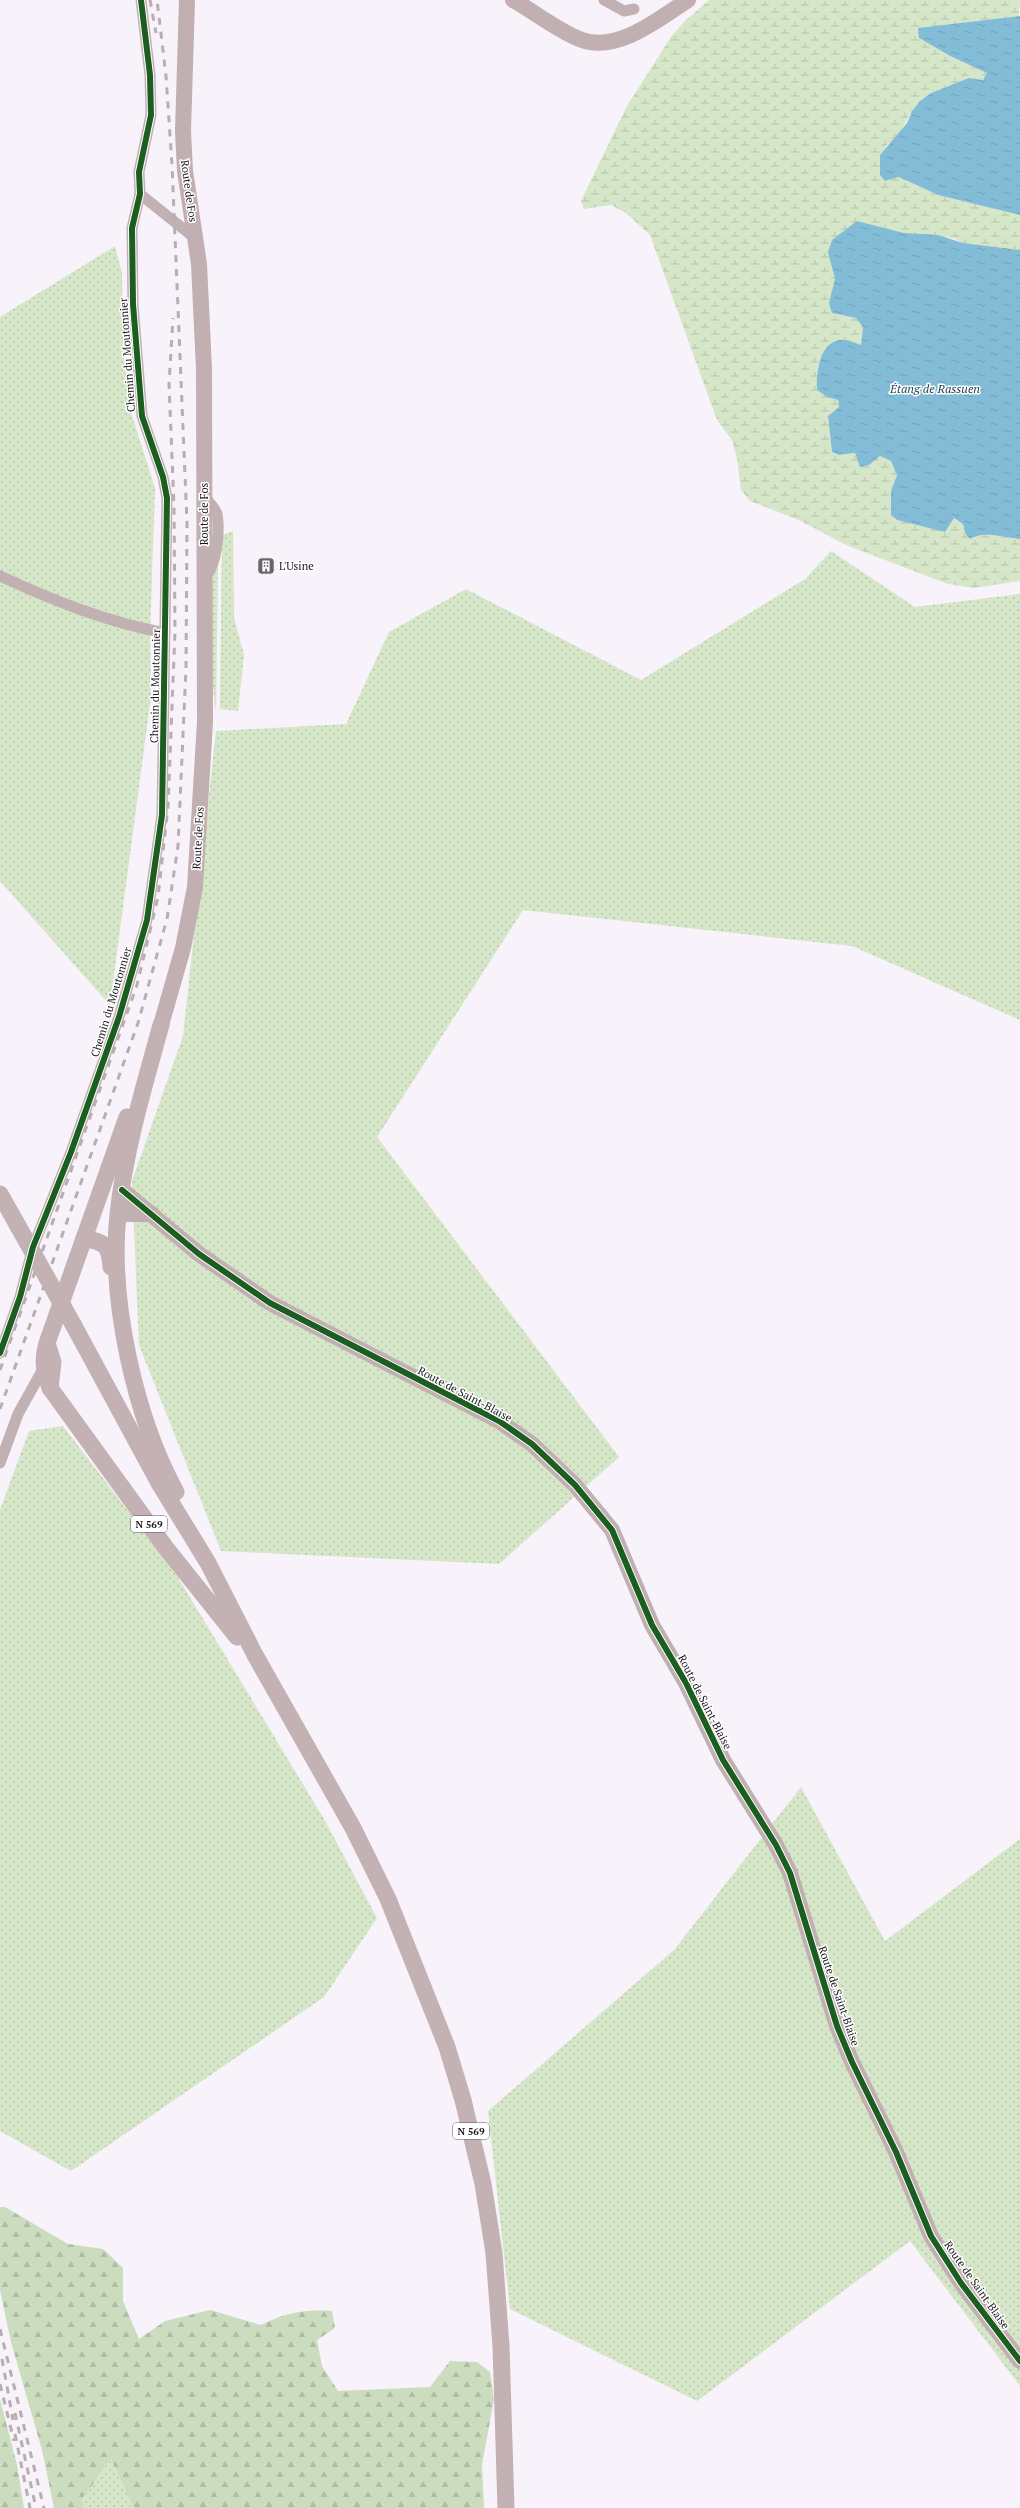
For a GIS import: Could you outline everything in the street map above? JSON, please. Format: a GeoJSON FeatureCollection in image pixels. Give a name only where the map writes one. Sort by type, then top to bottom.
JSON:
{"type":"FeatureCollection","features":[{"type":"Feature","properties":{"kind":"main road"},"geometry":{"type":"LineString","coordinates":[[125,1343],[120,1296],[118,1214],[131,1138],[161,1025]]}},
{"type":"Feature","properties":{"kind":"main road"},"geometry":{"type":"LineString","coordinates":[[50,1388],[43,1369],[43,1360],[47,1343],[84,1238],[97,1196],[161,1025]]}},
{"type":"Feature","properties":{"kind":"main road"},"geometry":{"type":"LineString","coordinates":[[97,1196],[122,1190]]}},
{"type":"Feature","properties":{"kind":"main road","name":"N 569"},"geometry":{"type":"LineString","coordinates":[[0,1194],[74,1326],[158,1483],[208,1564],[255,1655],[349,1821],[388,1898],[444,2040],[463,2100],[484,2184],[494,2253],[502,2346],[506,2508]]}},
{"type":"Feature","properties":{"kind":"main road"},"geometry":{"type":"LineString","coordinates":[[97,1196],[106,1206],[118,1214]]}},
{"type":"Feature","properties":{"kind":"main road"},"geometry":{"type":"LineString","coordinates":[[84,1238],[104,1218],[118,1214]]}},
{"type":"Feature","properties":{"kind":"main road"},"geometry":{"type":"LineString","coordinates":[[84,1238],[100,1242],[110,1253],[116,1319],[125,1343],[136,1388],[153,1440],[171,1483],[198,1534],[208,1564]]}},
{"type":"Feature","properties":{"kind":"main road"},"geometry":{"type":"LineString","coordinates":[[47,1343],[53,1362],[50,1388]]}},
{"type":"Feature","properties":{"kind":"main road","name":"N 569"},"geometry":{"type":"LineString","coordinates":[[50,1388],[166,1548],[236,1636],[255,1655]]}},
{"type":"Feature","properties":{"kind":"street","name":"Chemin du Moutonnier"},"geometry":{"type":"LineString","coordinates":[[0,1353],[20,1297],[33,1248],[71,1152],[119,1017],[147,920],[162,815],[167,498],[163,477],[142,416],[137,381],[131,244],[132,228],[140,194],[139,172],[151,116],[150,75],[141,0]]}},
{"type":"Feature","properties":{"kind":"street","name":"Route de Fos"},"geometry":{"type":"LineString","coordinates":[[161,1025],[183,948],[195,887],[205,722],[204,369],[196,239],[185,171],[183,131],[187,0]]}},
{"type":"Feature","properties":{"kind":"street"},"geometry":{"type":"LineString","coordinates":[[513,0],[582,40],[606,42],[621,38],[647,26],[688,0]]}},
{"type":"Feature","properties":{"kind":"street"},"geometry":{"type":"LineString","coordinates":[[604,0],[624,11],[634,9]]}},
{"type":"Feature","properties":{"kind":"street"},"geometry":{"type":"LineString","coordinates":[[140,194],[196,239]]}},
{"type":"Feature","properties":{"kind":"street"},"geometry":{"type":"LineString","coordinates":[[0,576],[75,610],[125,626],[165,633]]}},
{"type":"Feature","properties":{"kind":"street","name":"Route de Saint-Blaise"},"geometry":{"type":"LineString","coordinates":[[122,1190],[199,1254],[270,1303],[499,1421],[532,1444],[575,1485],[612,1530],[652,1625],[686,1683],[723,1760],[776,1845],[790,1873],[838,2026],[852,2062],[896,2152],[930,2236],[961,2283],[1020,2361]]}},
{"type":"Feature","properties":{"kind":"street"},"geometry":{"type":"LineString","coordinates":[[118,1214],[152,1214]]}},
{"type":"Feature","properties":{"kind":"street"},"geometry":{"type":"LineString","coordinates":[[0,1463],[18,1414],[43,1369]]}},
{"type":"Feature","properties":{"kind":"street"},"geometry":{"type":"LineString","coordinates":[[26,1402],[50,1388]]}},
{"type":"Feature","properties":{"kind":"green space"},"geometry":{"type":"Polygon","coordinates":[[[709,0],[1020,0],[1019,17],[919,28],[919,38],[950,56],[987,73],[983,80],[943,88],[925,97],[918,103],[904,126],[886,146],[885,181],[899,177],[938,195],[1020,215],[1020,250],[963,243],[953,238],[904,233],[857,221],[832,266],[835,279],[832,313],[856,318],[863,327],[861,345],[845,340],[825,355],[821,360],[817,372],[817,390],[827,397],[838,400],[839,407],[828,416],[832,452],[839,455],[855,453],[858,459],[869,465],[880,456],[891,461],[897,475],[891,491],[891,515],[897,520],[945,531],[954,518],[963,524],[965,533],[970,539],[982,535],[995,535],[1020,539],[1020,581],[974,588],[948,584],[846,545],[801,521],[750,501],[741,490],[737,459],[732,440],[717,420],[650,235],[626,213],[611,205],[584,209],[581,201],[627,106],[671,37],[684,22],[709,0]]]}},
{"type":"Feature","properties":{"kind":"green space"},"geometry":{"type":"Polygon","coordinates":[[[115,246],[122,273],[123,344],[129,406],[155,488],[150,634],[151,696],[110,1005],[0,881],[0,317],[115,246]]]}},
{"type":"Feature","properties":{"kind":"green space"},"geometry":{"type":"Polygon","coordinates":[[[233,531],[234,618],[244,655],[238,711],[220,709],[222,535],[233,531]]]}},
{"type":"Feature","properties":{"kind":"green space"},"geometry":{"type":"Polygon","coordinates":[[[831,551],[915,607],[1020,594],[1020,1020],[852,946],[523,910],[377,1137],[619,1457],[499,1564],[221,1551],[139,1345],[132,1181],[183,1036],[216,731],[346,724],[389,632],[466,589],[641,680],[805,579],[831,551]]]}},
{"type":"Feature","properties":{"kind":"green space"},"geometry":{"type":"Polygon","coordinates":[[[218,558],[216,712],[210,655],[209,615],[213,577],[218,558]]]}},
{"type":"Feature","properties":{"kind":"green space"},"geometry":{"type":"Polygon","coordinates":[[[63,1426],[174,1571],[324,1819],[377,1918],[324,1997],[71,2171],[0,2131],[0,1510],[29,1431],[63,1426]]]}},
{"type":"Feature","properties":{"kind":"green space"},"geometry":{"type":"Polygon","coordinates":[[[801,1787],[885,1941],[1020,1839],[1020,2386],[910,2241],[697,2401],[510,2309],[488,2111],[674,1950],[801,1787]]]}},
{"type":"Feature","properties":{"kind":"green space"},"geometry":{"type":"Polygon","coordinates":[[[0,2207],[5,2207],[68,2244],[103,2249],[123,2268],[123,2301],[139,2339],[165,2321],[210,2310],[261,2325],[278,2317],[304,2311],[332,2311],[335,2328],[317,2340],[322,2366],[338,2391],[430,2387],[450,2361],[477,2362],[490,2372],[494,2399],[482,2465],[484,2508],[134,2508],[111,2459],[82,2499],[84,2508],[54,2508],[42,2450],[11,2342],[0,2290],[0,2207]]]}},
{"type":"Feature","properties":{"kind":"green space"},"geometry":{"type":"Polygon","coordinates":[[[0,2399],[17,2465],[24,2508],[0,2508],[0,2399]]]}},
{"type":"Feature","properties":{"kind":"green space"},"geometry":{"type":"Polygon","coordinates":[[[111,2459],[134,2508],[84,2508],[82,2499],[111,2459]]]}},
{"type":"Feature","properties":{"kind":"water"},"geometry":{"type":"Polygon","coordinates":[[[1020,16],[1020,215],[938,195],[899,177],[885,181],[880,175],[880,155],[907,123],[912,111],[920,101],[931,93],[969,78],[983,80],[987,73],[950,56],[919,38],[918,28],[1020,16]]]}},
{"type":"Feature","properties":{"kind":"water","name":"Étang de Rassuen"},"geometry":{"type":"Polygon","coordinates":[[[857,221],[904,233],[938,235],[963,243],[1020,250],[1020,539],[995,535],[982,535],[970,539],[965,533],[963,524],[954,518],[945,532],[897,520],[891,515],[891,491],[897,475],[891,461],[880,456],[869,465],[860,467],[855,453],[839,455],[832,452],[828,416],[839,407],[838,400],[827,397],[817,390],[817,374],[819,365],[821,357],[830,344],[837,341],[846,340],[861,345],[863,327],[856,318],[832,313],[829,303],[835,279],[828,252],[832,240],[857,221]]]}},
{"type":"Feature","properties":{"kind":"railway"},"geometry":{"type":"LineString","coordinates":[[150,0],[156,33]]}},
{"type":"Feature","properties":{"kind":"railway"},"geometry":{"type":"LineString","coordinates":[[0,1409],[138,1023],[167,919],[178,846],[186,668],[187,523],[172,165],[166,76],[157,0]]}},
{"type":"Feature","properties":{"kind":"railway"},"geometry":{"type":"LineString","coordinates":[[0,1370],[137,985],[158,897],[168,807],[175,631],[174,506],[169,384],[173,318]]}},
{"type":"Feature","properties":{"kind":"railway"},"geometry":{"type":"LineString","coordinates":[[0,2329],[44,2508]]}},
{"type":"Feature","properties":{"kind":"railway"},"geometry":{"type":"LineString","coordinates":[[2,2359],[13,2420]]}},
{"type":"Feature","properties":{"kind":"railway"},"geometry":{"type":"LineString","coordinates":[[0,2384],[14,2441]]}},
{"type":"Feature","properties":{"kind":"railway"},"geometry":{"type":"LineString","coordinates":[[15,2413],[36,2508]]}},
{"type":"Feature","properties":{"kind":"railway"},"geometry":{"type":"LineString","coordinates":[[15,2434],[30,2508]]}},
{"type":"Feature","properties":{"kind":"cycle path"},"geometry":{"type":"LineString","coordinates":[[0,1353],[20,1297],[33,1247],[71,1152],[119,1017],[147,920],[162,815],[167,498],[163,477],[142,416],[133,304],[132,228],[140,194],[139,172],[151,115],[150,75],[141,0]]}},
{"type":"Feature","properties":{"kind":"cycle path"},"geometry":{"type":"LineString","coordinates":[[122,1190],[199,1254],[270,1303],[499,1421],[532,1444],[575,1485],[612,1530],[652,1625],[686,1683],[723,1760],[776,1845],[790,1873],[837,2026],[852,2062],[896,2152],[931,2236],[961,2283],[1020,2361]]}},
{"type":"Feature","properties":{"kind":"place","name":"L'Usine"},"geometry":{"type":"Point","coordinates":[266,566]}}]}
